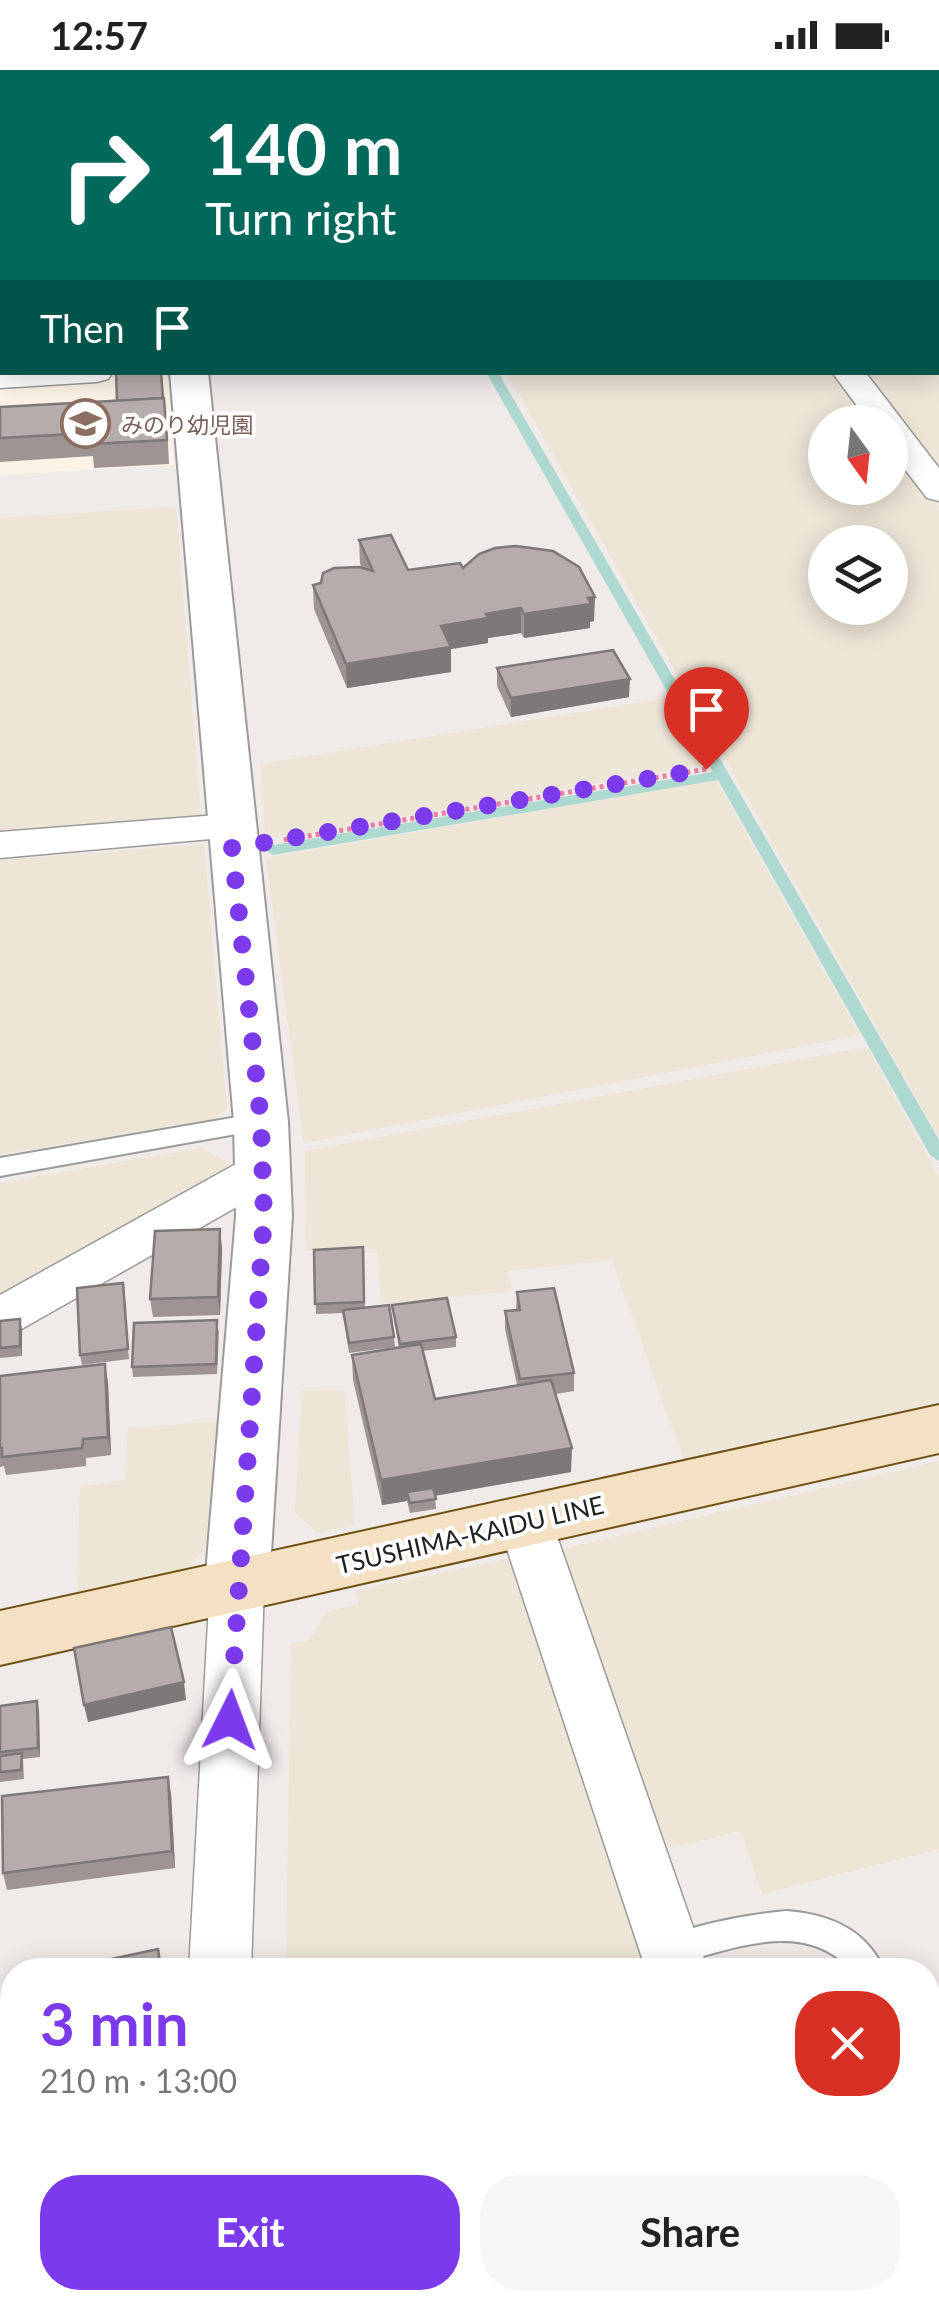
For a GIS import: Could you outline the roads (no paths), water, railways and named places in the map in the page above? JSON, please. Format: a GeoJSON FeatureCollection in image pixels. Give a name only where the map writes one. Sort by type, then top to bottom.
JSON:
{"type":"FeatureCollection","features":[{"type":"Feature","properties":{"kind":"main road","name":"TSUSHIMA-KAIDU LINE"},"geometry":{"type":"LineString","coordinates":[[0,1638],[939,1429]]}},
{"type":"Feature","properties":{"kind":"street"},"geometry":{"type":"LineString","coordinates":[[0,378],[48,375]]}},
{"type":"Feature","properties":{"kind":"street"},"geometry":{"type":"LineString","coordinates":[[188,375],[261,1147],[264,1216],[237,1586],[221,1958]]}},
{"type":"Feature","properties":{"kind":"street"},"geometry":{"type":"LineString","coordinates":[[850,375],[873,405]]}},
{"type":"Feature","properties":{"kind":"street"},"geometry":{"type":"LineString","coordinates":[[908,450],[939,490]]}},
{"type":"Feature","properties":{"kind":"street"},"geometry":{"type":"LineString","coordinates":[[0,846],[231,838]]}},
{"type":"Feature","properties":{"kind":"street"},"geometry":{"type":"LineString","coordinates":[[0,1318],[261,1147]]}},
{"type":"Feature","properties":{"kind":"street"},"geometry":{"type":"LineString","coordinates":[[525,1522],[673,1958]]}},
{"type":"Feature","properties":{"kind":"lane"},"geometry":{"type":"LineString","coordinates":[[0,1166],[261,1147]]}},
{"type":"Feature","properties":{"kind":"lane"},"geometry":{"type":"LineString","coordinates":[[681,1958],[794,1924],[832,1931],[862,1958]]}},
{"type":"Feature","properties":{"kind":"waterway"},"geometry":{"type":"LineString","coordinates":[[494,375],[722,775]]}},
{"type":"Feature","properties":{"kind":"waterway"},"geometry":{"type":"LineString","coordinates":[[273,850],[722,775]]}},
{"type":"Feature","properties":{"kind":"waterway"},"geometry":{"type":"LineString","coordinates":[[722,775],[939,1155]]}},
{"type":"Feature","properties":{"kind":"place","name":"みのり幼児園"},"geometry":{"type":"Point","coordinates":[86,424]}}]}
